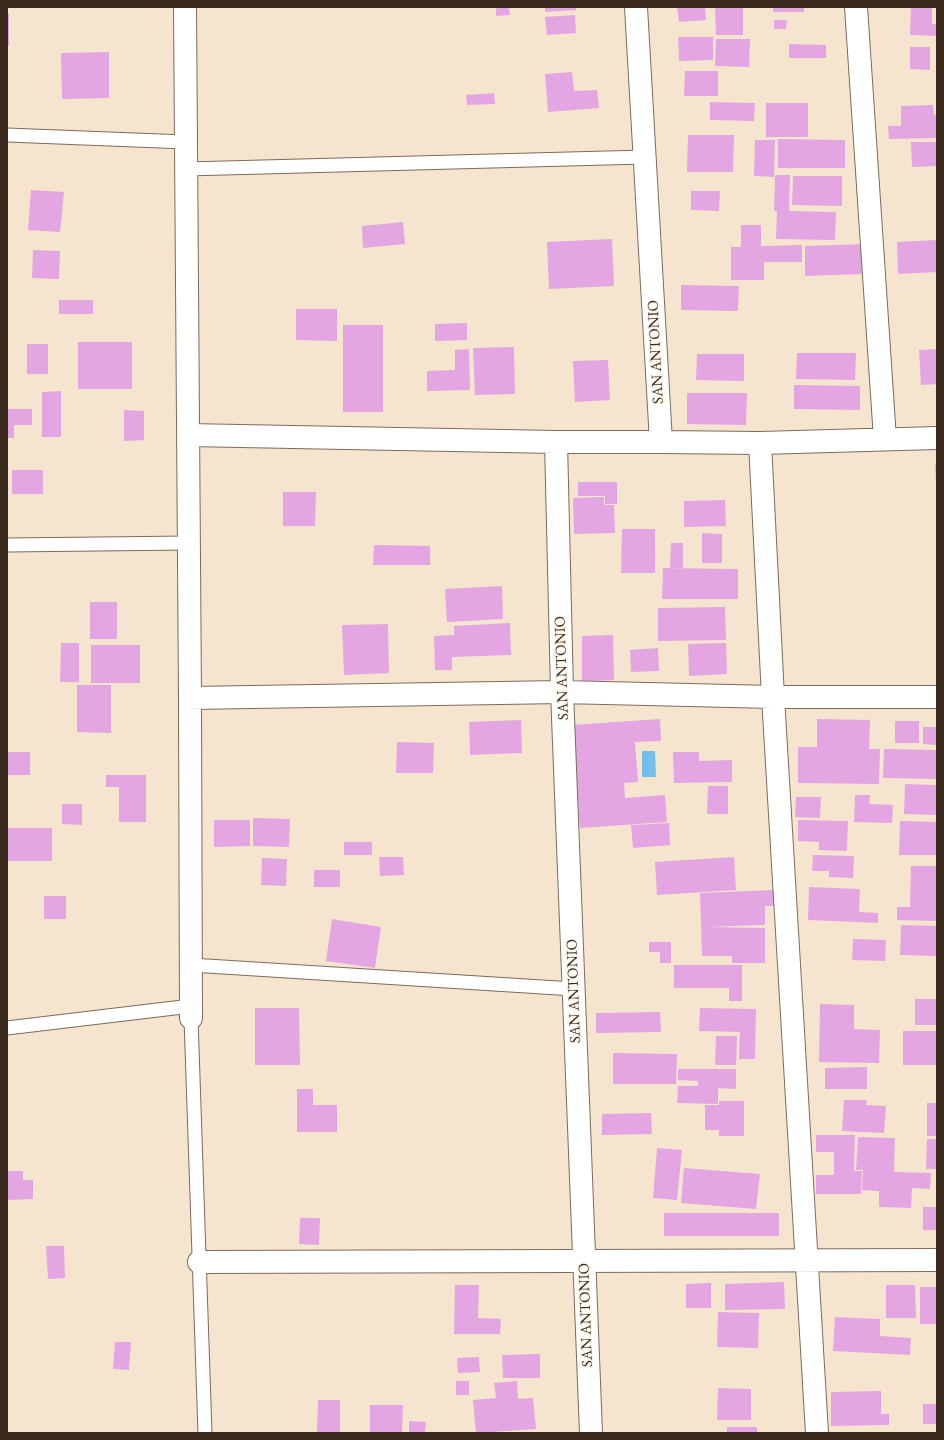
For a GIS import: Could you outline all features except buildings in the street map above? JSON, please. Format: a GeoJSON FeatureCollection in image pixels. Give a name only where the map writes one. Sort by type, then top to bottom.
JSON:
{"type":"FeatureCollection","features":[{"type":"Feature","properties":{"kind":"street"},"geometry":{"type":"LineString","coordinates":[[185,7],[191,1012]]}},
{"type":"Feature","properties":{"kind":"street","name":"SAN ANTONIO"},"geometry":{"type":"LineString","coordinates":[[636,7],[646,157],[661,442]]}},
{"type":"Feature","properties":{"kind":"street"},"geometry":{"type":"LineString","coordinates":[[856,7],[885,439]]}},
{"type":"Feature","properties":{"kind":"street"},"geometry":{"type":"LineString","coordinates":[[188,434],[556,442],[760,443],[937,438]]}},
{"type":"Feature","properties":{"kind":"street","name":"SAN ANTONIO"},"geometry":{"type":"LineString","coordinates":[[556,442],[562,692],[591,1433]]}},
{"type":"Feature","properties":{"kind":"street"},"geometry":{"type":"LineString","coordinates":[[760,443],[773,697],[817,1433]]}},
{"type":"Feature","properties":{"kind":"street"},"geometry":{"type":"LineString","coordinates":[[190,698],[562,692],[773,697],[937,697]]}},
{"type":"Feature","properties":{"kind":"street"},"geometry":{"type":"LineString","coordinates":[[199,1262],[937,1260]]}},
{"type":"Feature","properties":{"kind":"lane"},"geometry":{"type":"LineString","coordinates":[[7,135],[186,142]]}},
{"type":"Feature","properties":{"kind":"lane"},"geometry":{"type":"LineString","coordinates":[[186,169],[646,157]]}},
{"type":"Feature","properties":{"kind":"lane"},"geometry":{"type":"LineString","coordinates":[[7,545],[188,543]]}},
{"type":"Feature","properties":{"kind":"lane"},"geometry":{"type":"LineString","coordinates":[[191,965],[574,989]]}},
{"type":"Feature","properties":{"kind":"lane"},"geometry":{"type":"LineString","coordinates":[[7,1028],[191,1012],[205,1433]]}},
{"type":"Feature","properties":{"kind":"water"},"geometry":{"type":"Polygon","coordinates":[[[642,751],[655,751],[656,777],[642,777],[642,751]]]}}]}
